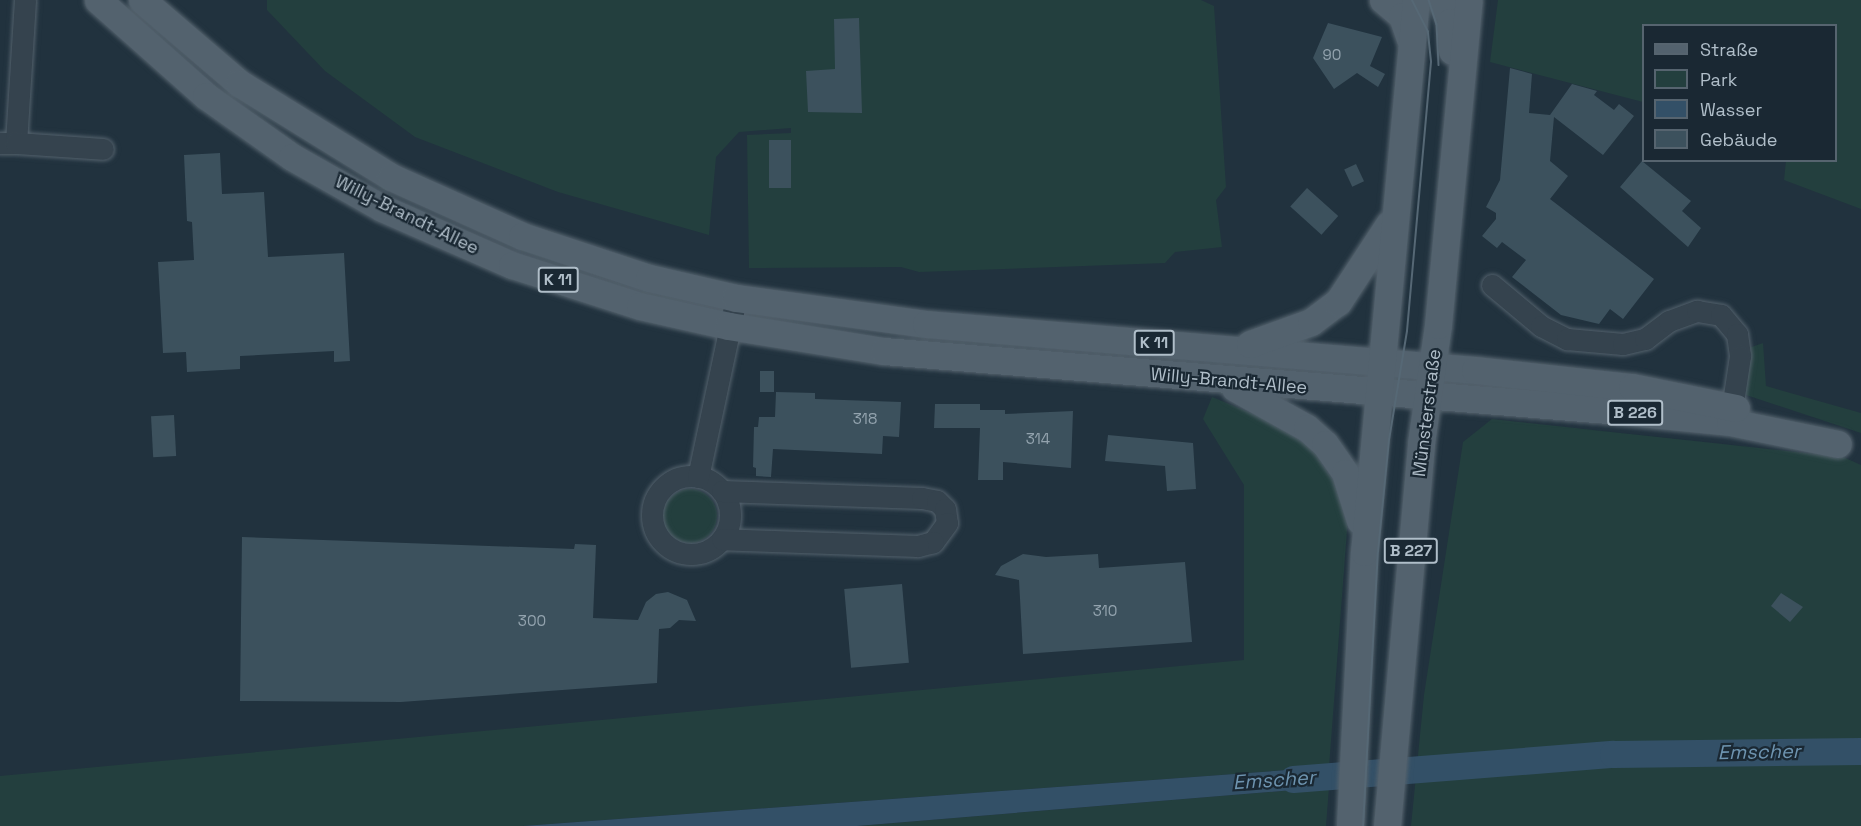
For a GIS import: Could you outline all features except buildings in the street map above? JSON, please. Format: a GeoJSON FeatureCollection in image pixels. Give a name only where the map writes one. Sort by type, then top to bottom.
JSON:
{"type":"FeatureCollection","features":[{"type":"Feature","properties":{"kind":"main road","name":"Willy-Brandt-Allee"},"geometry":{"type":"LineString","coordinates":[[98,0],[206,96],[292,157],[382,208],[512,265],[640,306],[729,326],[884,351],[1378,394],[1731,415]]}},
{"type":"Feature","properties":{"kind":"main road","name":"Willy-Brandt-Allee"},"geometry":{"type":"LineString","coordinates":[[142,0],[239,83],[391,177],[522,236],[649,278],[736,298],[926,324],[1434,366],[1632,387],[1850,448]]}},
{"type":"Feature","properties":{"kind":"main road"},"geometry":{"type":"LineString","coordinates":[[1383,0],[1402,16],[1410,39]]}},
{"type":"Feature","properties":{"kind":"main road"},"geometry":{"type":"LineString","coordinates":[[1378,394],[1415,0],[1401,3],[1392,0]]}},
{"type":"Feature","properties":{"kind":"main road"},"geometry":{"type":"LineString","coordinates":[[1443,0],[1450,22],[1452,55],[1462,77]]}},
{"type":"Feature","properties":{"kind":"main road","name":"Münsterstraße"},"geometry":{"type":"LineString","coordinates":[[1387,826],[1421,443],[1434,366],[1469,0]]}},
{"type":"Feature","properties":{"kind":"main road"},"geometry":{"type":"LineString","coordinates":[[1235,349],[1311,322],[1338,302],[1374,252],[1395,212]]}},
{"type":"Feature","properties":{"kind":"main road"},"geometry":{"type":"LineString","coordinates":[[1227,382],[1307,428],[1325,444],[1345,473],[1358,504],[1364,552]]}},
{"type":"Feature","properties":{"kind":"main road","name":"B 227"},"geometry":{"type":"LineString","coordinates":[[1350,826],[1364,552],[1378,394]]}},
{"type":"Feature","properties":{"kind":"street"},"geometry":{"type":"LineString","coordinates":[[25,0],[8,143],[103,149]]}},
{"type":"Feature","properties":{"kind":"street"},"geometry":{"type":"LineString","coordinates":[[1492,285],[1541,326],[1567,339],[1623,344],[1645,339],[1669,321],[1697,311],[1721,315],[1737,334],[1740,356],[1731,415]]}},
{"type":"Feature","properties":{"kind":"street"},"geometry":{"type":"LineString","coordinates":[[698,477],[736,298]]}},
{"type":"Feature","properties":{"kind":"street"},"geometry":{"type":"LineString","coordinates":[[722,491],[729,522],[722,539],[710,550],[687,554],[675,551],[657,535],[652,522],[656,497],[675,479],[698,477],[722,491],[922,498],[937,501],[945,509],[947,523],[933,542],[918,546],[722,539]]}},
{"type":"Feature","properties":{"kind":"green space"},"geometry":{"type":"Polygon","coordinates":[[[267,0],[1201,0],[1214,6],[1226,187],[1216,200],[1222,247],[1175,252],[1165,263],[919,272],[901,267],[749,268],[747,135],[791,133],[791,128],[739,132],[716,157],[709,235],[558,192],[415,137],[325,71],[267,10],[267,0]]]}},
{"type":"Feature","properties":{"kind":"green space"},"geometry":{"type":"Polygon","coordinates":[[[1498,0],[1861,0],[1861,209],[1784,180],[1786,162],[1837,162],[1837,24],[1642,24],[1642,102],[1490,62],[1498,0]]]}},
{"type":"Feature","properties":{"kind":"green space"},"geometry":{"type":"Polygon","coordinates":[[[1763,343],[1766,386],[1861,413],[1861,433],[1740,393],[1746,349],[1763,343]]]}},
{"type":"Feature","properties":{"kind":"green space"},"geometry":{"type":"Polygon","coordinates":[[[1212,397],[1302,434],[1349,504],[1329,767],[523,826],[0,826],[0,776],[1244,660],[1244,485],[1203,419],[1212,397]]]}},
{"type":"Feature","properties":{"kind":"green space"},"geometry":{"type":"Polygon","coordinates":[[[1492,419],[1843,457],[1861,465],[1861,826],[1411,826],[1424,695],[1463,442],[1492,419]]]}},
{"type":"Feature","properties":{"kind":"green space"},"geometry":{"type":"Polygon","coordinates":[[[685,489],[695,489],[705,493],[713,501],[717,516],[713,531],[705,539],[695,543],[685,543],[675,539],[667,531],[663,521],[663,511],[667,501],[675,493],[685,489]]]}},
{"type":"Feature","properties":{"kind":"green space"},"geometry":{"type":"Polygon","coordinates":[[[1329,787],[1326,826],[857,826],[1329,787]]]}},
{"type":"Feature","properties":{"kind":"water"},"geometry":{"type":"Polygon","coordinates":[[[1329,767],[1329,787],[857,826],[523,826],[1329,767]]]}},
{"type":"Feature","properties":{"kind":"waterway","name":"Emscher"},"geometry":{"type":"LineString","coordinates":[[1293,779],[1613,754],[1861,751]]}},
{"type":"Feature","properties":{"kind":"tram line"},"geometry":{"type":"LineString","coordinates":[[1363,826],[1378,552],[1389,440],[1407,331],[1431,62],[1428,32],[1412,0]]}},
{"type":"Feature","properties":{"kind":"tram line"},"geometry":{"type":"LineString","coordinates":[[1429,0],[1437,24],[1439,65]]}}]}
